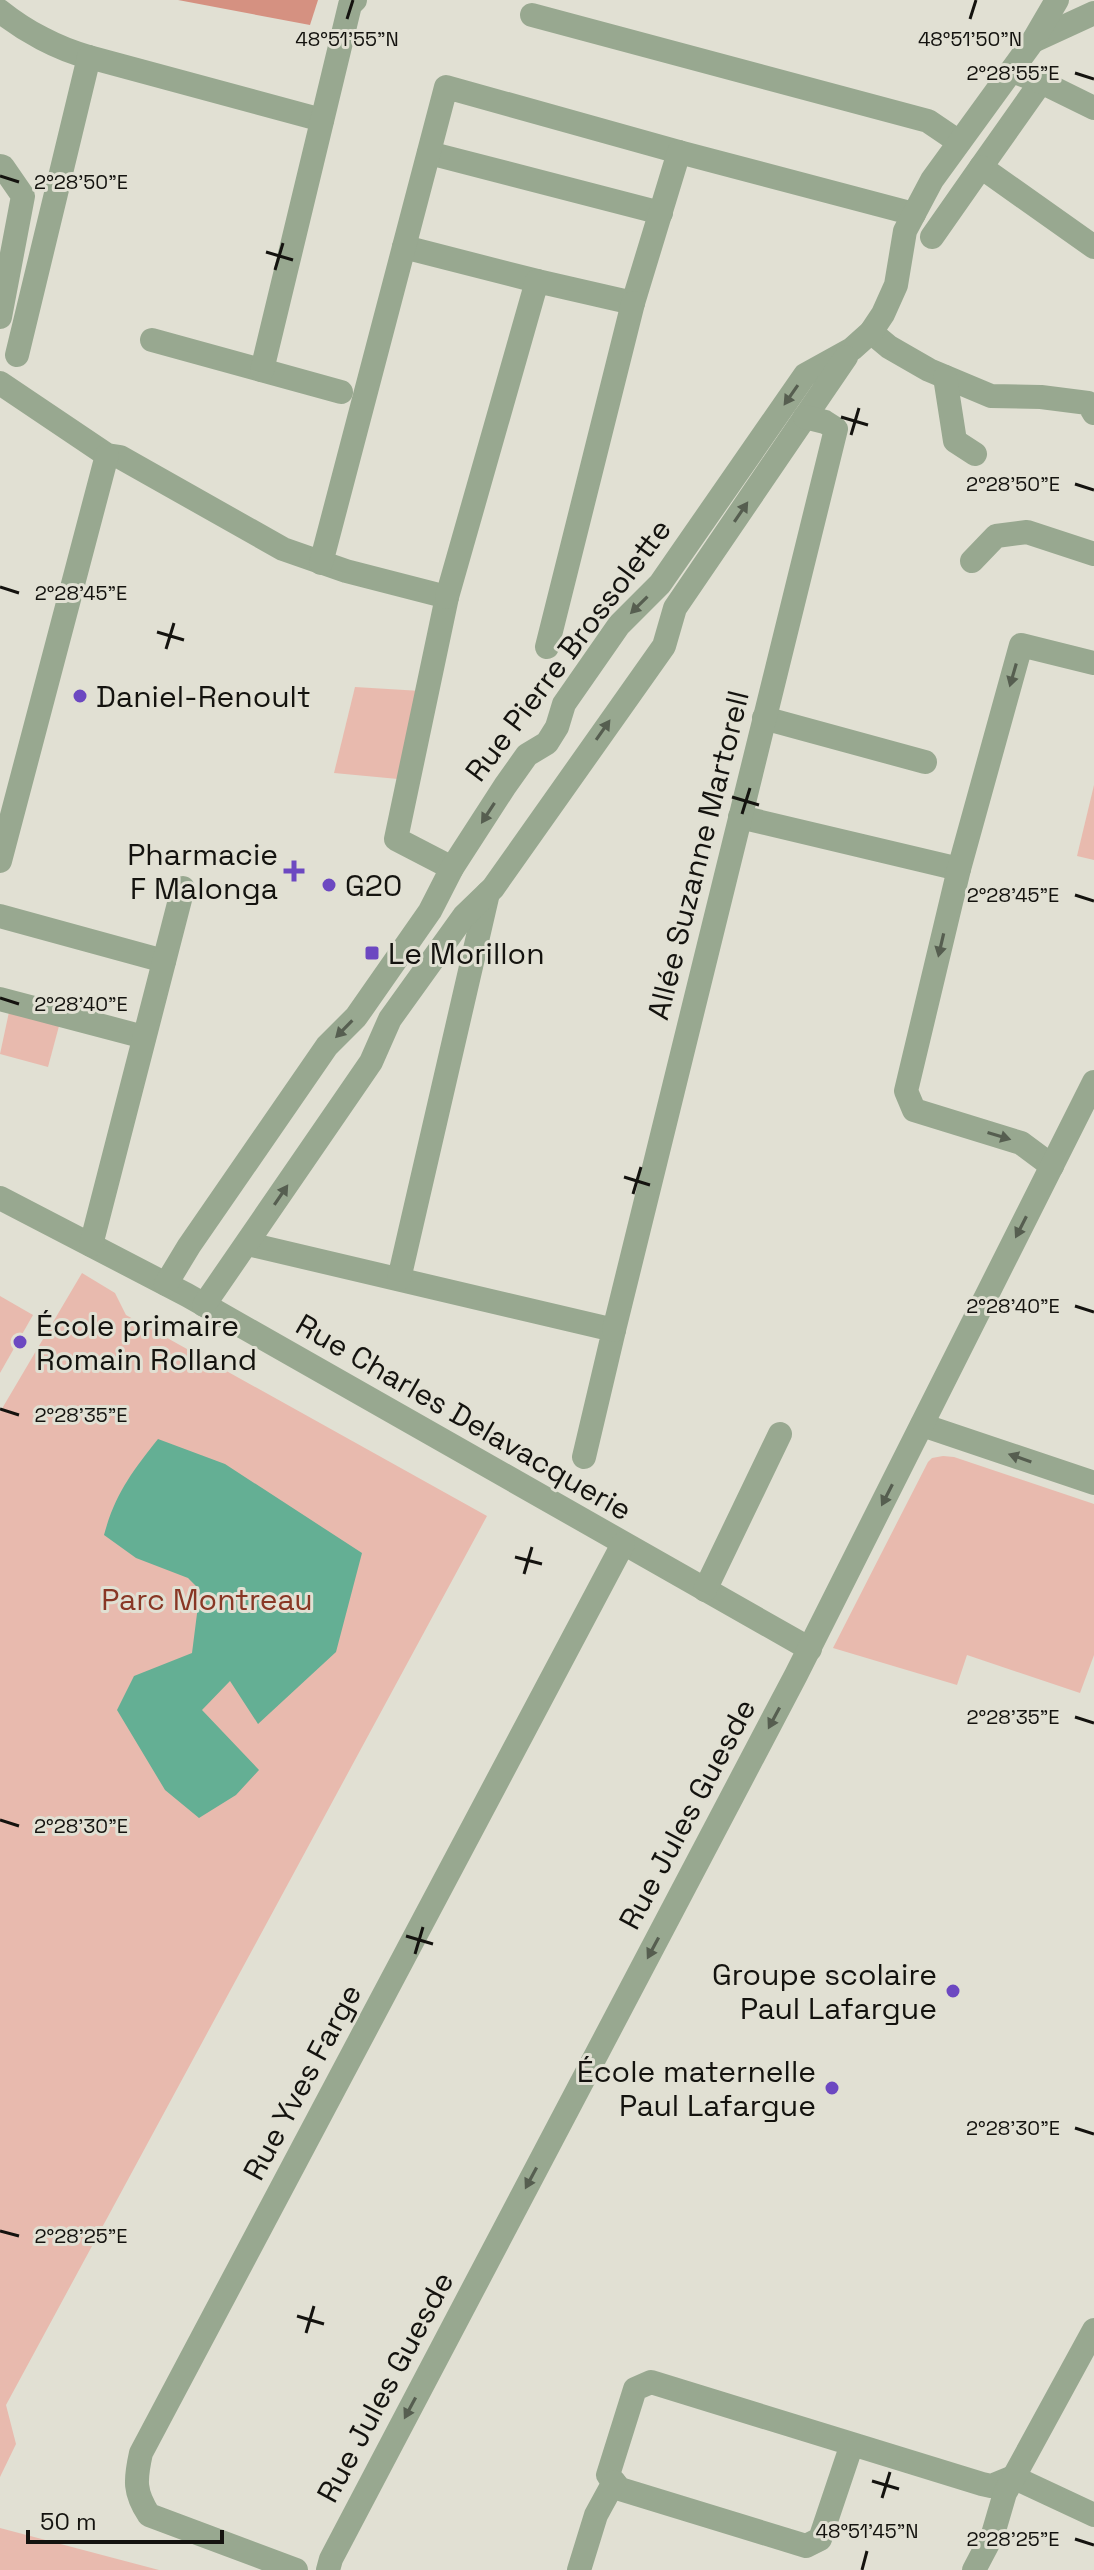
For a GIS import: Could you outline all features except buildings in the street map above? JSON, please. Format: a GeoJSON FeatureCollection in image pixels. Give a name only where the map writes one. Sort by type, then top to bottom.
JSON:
{"type":"FeatureCollection","features":[{"type":"Feature","properties":{"kind":"street"},"geometry":{"type":"LineString","coordinates":[[262,370],[350,5],[355,0]]}},
{"type":"Feature","properties":{"kind":"street","name":"Rue Pierre Brossolette"},"geometry":{"type":"LineString","coordinates":[[166,1284],[327,1046],[356,1017],[430,911],[452,868],[505,786],[507,766],[514,754],[524,744],[547,743],[576,685],[619,625],[660,584],[805,375],[852,349],[871,332],[896,285],[905,231],[932,180],[1033,41],[1057,0]]}},
{"type":"Feature","properties":{"kind":"street"},"geometry":{"type":"LineString","coordinates":[[0,11],[71,52],[322,120]]}},
{"type":"Feature","properties":{"kind":"street"},"geometry":{"type":"LineString","coordinates":[[1033,41],[1094,13]]}},
{"type":"Feature","properties":{"kind":"street"},"geometry":{"type":"LineString","coordinates":[[532,15],[928,121],[959,142]]}},
{"type":"Feature","properties":{"kind":"street"},"geometry":{"type":"LineString","coordinates":[[17,355],[89,57]]}},
{"type":"Feature","properties":{"kind":"street"},"geometry":{"type":"LineString","coordinates":[[1012,71],[1094,108]]}},
{"type":"Feature","properties":{"kind":"street"},"geometry":{"type":"LineString","coordinates":[[932,237],[1041,82]]}},
{"type":"Feature","properties":{"kind":"street"},"geometry":{"type":"LineString","coordinates":[[321,563],[446,87],[914,214]]}},
{"type":"Feature","properties":{"kind":"street"},"geometry":{"type":"LineString","coordinates":[[547,647],[633,303],[679,152]]}},
{"type":"Feature","properties":{"kind":"street"},"geometry":{"type":"LineString","coordinates":[[429,153],[661,213]]}},
{"type":"Feature","properties":{"kind":"street"},"geometry":{"type":"LineString","coordinates":[[0,166],[23,196],[0,317]]}},
{"type":"Feature","properties":{"kind":"street"},"geometry":{"type":"LineString","coordinates":[[981,167],[1094,247]]}},
{"type":"Feature","properties":{"kind":"street"},"geometry":{"type":"LineString","coordinates":[[404,247],[633,303]]}},
{"type":"Feature","properties":{"kind":"street"},"geometry":{"type":"LineString","coordinates":[[452,868],[396,839],[443,629],[447,597],[537,281]]}},
{"type":"Feature","properties":{"kind":"street"},"geometry":{"type":"LineString","coordinates":[[871,332],[889,347],[945,377],[991,396],[1041,397],[1088,403],[1094,413]]}},
{"type":"Feature","properties":{"kind":"street"},"geometry":{"type":"LineString","coordinates":[[152,340],[341,392]]}},
{"type":"Feature","properties":{"kind":"street","name":"Rue Pierre Brossolette"},"geometry":{"type":"LineString","coordinates":[[204,1305],[371,1062],[390,1019],[464,916],[488,893],[664,646],[675,608],[852,349]]}},
{"type":"Feature","properties":{"kind":"street"},"geometry":{"type":"LineString","coordinates":[[945,377],[955,441],[975,454]]}},
{"type":"Feature","properties":{"kind":"street"},"geometry":{"type":"LineString","coordinates":[[0,383],[107,455],[120,457],[283,549],[321,563],[447,597]]}},
{"type":"Feature","properties":{"kind":"street","name":"Allée Suzanne Martorell"},"geometry":{"type":"LineString","coordinates":[[584,1457],[836,429],[825,422],[805,417]]}},
{"type":"Feature","properties":{"kind":"street"},"geometry":{"type":"LineString","coordinates":[[0,861],[107,455]]}},
{"type":"Feature","properties":{"kind":"street"},"geometry":{"type":"LineString","coordinates":[[972,561],[996,536],[1027,532],[1094,554]]}},
{"type":"Feature","properties":{"kind":"street"},"geometry":{"type":"LineString","coordinates":[[1052,1166],[1021,1143],[914,1110],[906,1091],[959,869],[1021,645],[1094,663]]}},
{"type":"Feature","properties":{"kind":"street"},"geometry":{"type":"LineString","coordinates":[[764,718],[925,762]]}},
{"type":"Feature","properties":{"kind":"street"},"geometry":{"type":"LineString","coordinates":[[547,743],[567,759],[571,776]]}},
{"type":"Feature","properties":{"kind":"street"},"geometry":{"type":"LineString","coordinates":[[740,817],[959,869]]}},
{"type":"Feature","properties":{"kind":"street"},"geometry":{"type":"LineString","coordinates":[[91,1245],[183,888]]}},
{"type":"Feature","properties":{"kind":"street"},"geometry":{"type":"LineString","coordinates":[[399,1279],[488,893]]}},
{"type":"Feature","properties":{"kind":"street"},"geometry":{"type":"LineString","coordinates":[[0,916],[164,961]]}},
{"type":"Feature","properties":{"kind":"street"},"geometry":{"type":"LineString","coordinates":[[0,999],[144,1037]]}},
{"type":"Feature","properties":{"kind":"street","name":"Rue Jules Guesde"},"geometry":{"type":"LineString","coordinates":[[328,2570],[338,2545],[810,1649],[1094,1082]]}},
{"type":"Feature","properties":{"kind":"street","name":"Rue Charles Delavacquerie"},"geometry":{"type":"LineString","coordinates":[[0,1198],[204,1305],[810,1649]]}},
{"type":"Feature","properties":{"kind":"street"},"geometry":{"type":"LineString","coordinates":[[248,1244],[614,1330]]}},
{"type":"Feature","properties":{"kind":"street"},"geometry":{"type":"LineString","coordinates":[[922,1425],[1094,1483]]}},
{"type":"Feature","properties":{"kind":"street"},"geometry":{"type":"LineString","coordinates":[[705,1590],[780,1434]]}},
{"type":"Feature","properties":{"kind":"street","name":"Rue Yves Farge"},"geometry":{"type":"LineString","coordinates":[[296,2570],[149,2515],[138,2498],[136,2475],[141,2453],[623,1544]]}},
{"type":"Feature","properties":{"kind":"street"},"geometry":{"type":"LineString","coordinates":[[974,2570],[993,2534],[1013,2477],[1087,2359],[1094,2330]]}},
{"type":"Feature","properties":{"kind":"street"},"geometry":{"type":"LineString","coordinates":[[852,2444],[820,2539],[806,2546],[620,2489],[608,2475],[635,2389],[651,2382],[991,2486],[1013,2477],[1094,2515]]}},
{"type":"Feature","properties":{"kind":"street"},"geometry":{"type":"LineString","coordinates":[[579,2570],[596,2515],[614,2482]]}},
{"type":"Feature","properties":{"kind":"green space"},"geometry":{"type":"Polygon","coordinates":[[[355,687],[421,691],[398,779],[334,773],[355,687]]]}},
{"type":"Feature","properties":{"kind":"green space"},"geometry":{"type":"Polygon","coordinates":[[[1094,785],[1094,860],[1077,856],[1094,785]]]}},
{"type":"Feature","properties":{"kind":"green space"},"geometry":{"type":"Polygon","coordinates":[[[9,1012],[59,1026],[48,1067],[0,1054],[9,1012]]]}},
{"type":"Feature","properties":{"kind":"green space","name":"Parc Montreau"},"geometry":{"type":"Polygon","coordinates":[[[82,1273],[115,1293],[126,1315],[487,1516],[6,2405],[16,2444],[0,2477],[0,1412],[82,1273]]]}},
{"type":"Feature","properties":{"kind":"green space"},"geometry":{"type":"Polygon","coordinates":[[[0,1296],[33,1315],[0,1373],[0,1296]]]}},
{"type":"Feature","properties":{"kind":"green space"},"geometry":{"type":"Polygon","coordinates":[[[943,1456],[1094,1504],[1094,1655],[1080,1693],[967,1655],[957,1685],[833,1648],[928,1462],[943,1456]]]}},
{"type":"Feature","properties":{"kind":"green space"},"geometry":{"type":"Polygon","coordinates":[[[0,2528],[159,2570],[0,2570],[0,2528]]]}},
{"type":"Feature","properties":{"kind":"shaded area"},"geometry":{"type":"Polygon","coordinates":[[[178,0],[318,0],[310,25],[178,0]]]}},
{"type":"Feature","properties":{"kind":"shaded area"},"geometry":{"type":"Polygon","coordinates":[[[158,1439],[225,1464],[362,1553],[336,1652],[258,1724],[230,1681],[202,1710],[259,1770],[236,1795],[199,1818],[165,1790],[117,1710],[134,1676],[192,1653],[200,1590],[188,1578],[136,1558],[104,1535],[125,1484],[158,1439]]]}},
{"type":"Feature","properties":{"kind":"place","name":"Daniel-Renoult"},"geometry":{"type":"Point","coordinates":[80,696]}},
{"type":"Feature","properties":{"kind":"place","name":"Pharmacie F Malonga"},"geometry":{"type":"Point","coordinates":[294,871]}},
{"type":"Feature","properties":{"kind":"place","name":"G20"},"geometry":{"type":"Point","coordinates":[329,885]}},
{"type":"Feature","properties":{"kind":"place","name":"Le Morillon"},"geometry":{"type":"Point","coordinates":[372,953]}},
{"type":"Feature","properties":{"kind":"place","name":"École primaire Romain Rolland"},"geometry":{"type":"Point","coordinates":[20,1342]}},
{"type":"Feature","properties":{"kind":"place","name":"Groupe scolaire Paul Lafargue"},"geometry":{"type":"Point","coordinates":[953,1991]}},
{"type":"Feature","properties":{"kind":"place","name":"École maternelle Paul Lafargue"},"geometry":{"type":"Point","coordinates":[832,2088]}}]}
